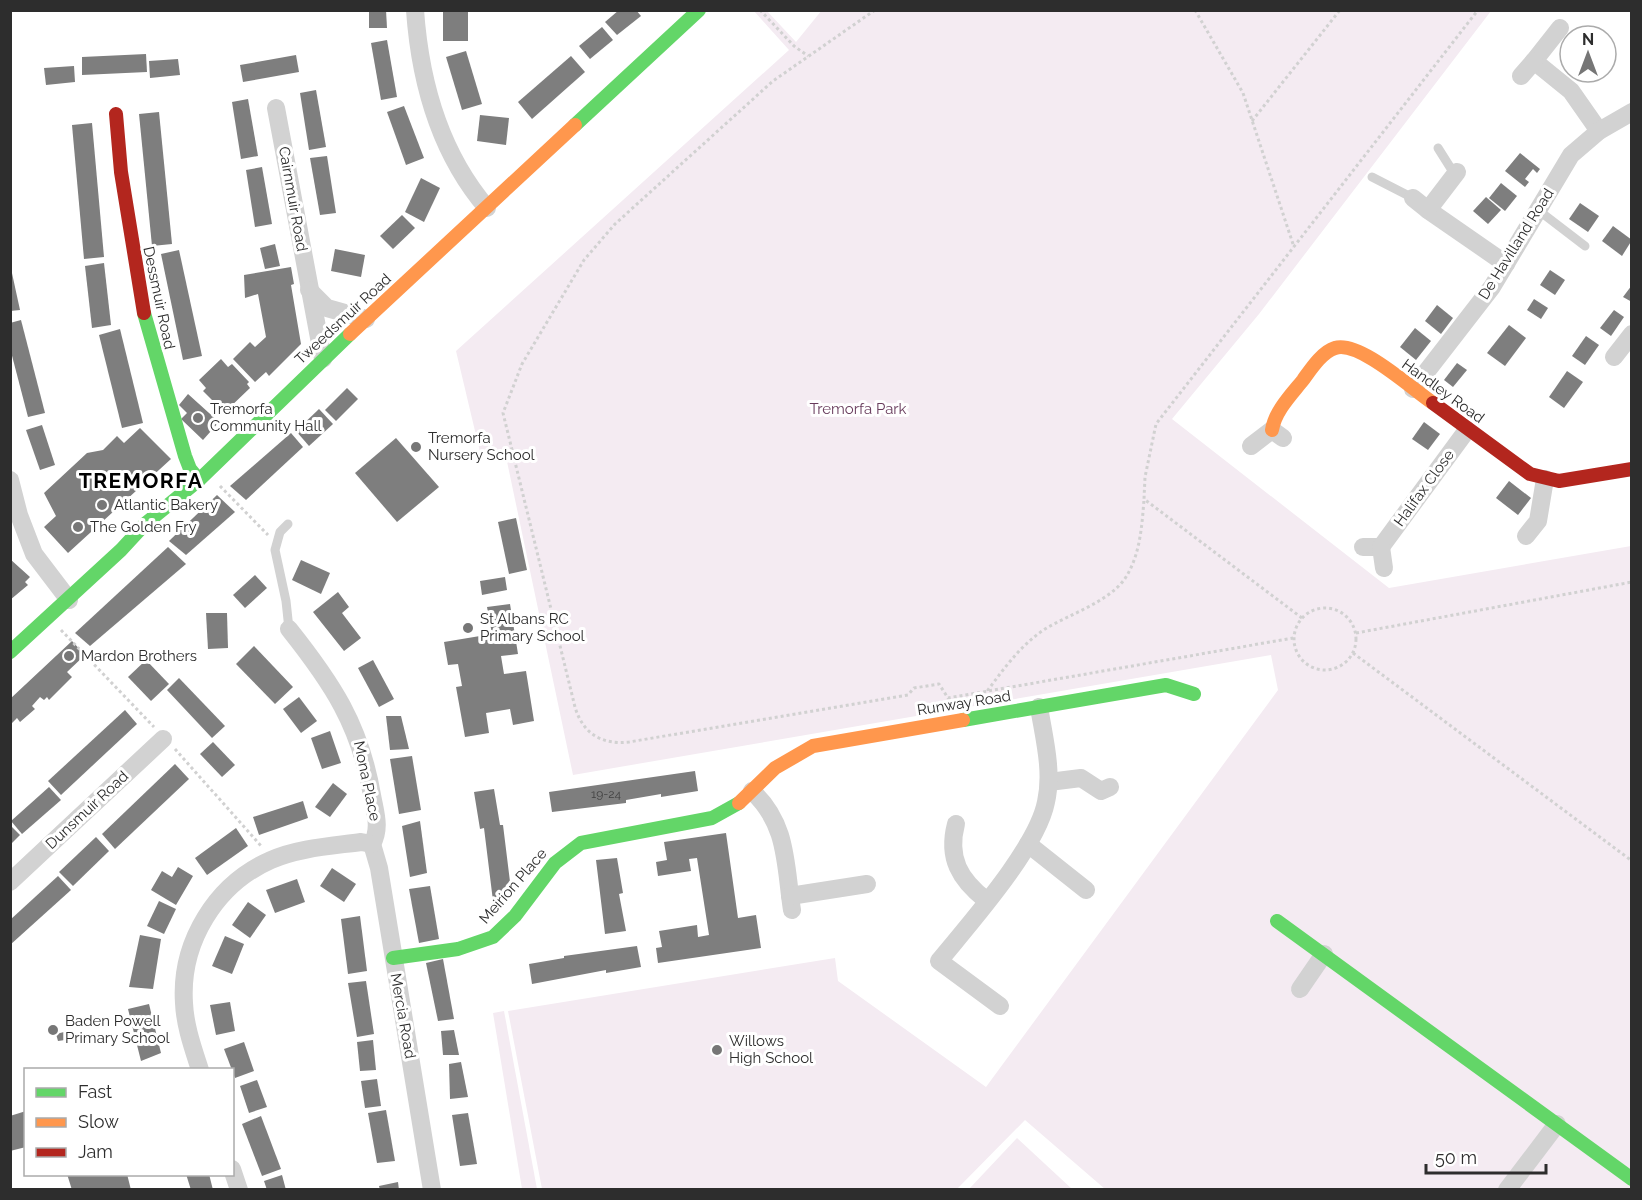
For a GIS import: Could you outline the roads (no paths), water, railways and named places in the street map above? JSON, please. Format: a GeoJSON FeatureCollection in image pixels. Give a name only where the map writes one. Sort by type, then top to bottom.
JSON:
{"type":"FeatureCollection","features":[{"type":"Feature","properties":{"kind":"street"},"geometry":{"type":"LineString","coordinates":[[415,10],[421,65],[437,121],[460,171],[487,208]]}},
{"type":"Feature","properties":{"kind":"street","name":"Tweedsmuir Road"},"geometry":{"type":"LineString","coordinates":[[10,652],[69,600],[145,524],[203,476],[323,359],[699,10]]}},
{"type":"Feature","properties":{"kind":"street"},"geometry":{"type":"LineString","coordinates":[[1521,76],[1558,31]]}},
{"type":"Feature","properties":{"kind":"street"},"geometry":{"type":"LineString","coordinates":[[1534,61],[1571,92],[1599,131]]}},
{"type":"Feature","properties":{"kind":"street","name":"Cairnmuir Road"},"geometry":{"type":"LineString","coordinates":[[276,108],[323,359]]}},
{"type":"Feature","properties":{"kind":"street","name":"De Havilland Road"},"geometry":{"type":"LineString","coordinates":[[1413,389],[1484,298],[1571,155],[1599,131],[1632,112]]}},
{"type":"Feature","properties":{"kind":"street","name":"Dessmuir Road"},"geometry":{"type":"LineString","coordinates":[[116,114],[141,300],[184,456],[190,469],[203,476]]}},
{"type":"Feature","properties":{"kind":"street"},"geometry":{"type":"LineString","coordinates":[[1428,210],[1456,174]]}},
{"type":"Feature","properties":{"kind":"street"},"geometry":{"type":"LineString","coordinates":[[1413,198],[1506,264]]}},
{"type":"Feature","properties":{"kind":"street"},"geometry":{"type":"LineString","coordinates":[[309,290],[327,308],[366,319]]}},
{"type":"Feature","properties":{"kind":"street"},"geometry":{"type":"LineString","coordinates":[[1614,357],[1632,334]]}},
{"type":"Feature","properties":{"kind":"street","name":"Handley Road"},"geometry":{"type":"LineString","coordinates":[[1277,434],[1274,419],[1321,358],[1338,347],[1359,350],[1521,469],[1545,479],[1569,480],[1632,469]]}},
{"type":"Feature","properties":{"kind":"street","name":"Halifax Close"},"geometry":{"type":"LineString","coordinates":[[1384,568],[1372,547],[1467,430]]}},
{"type":"Feature","properties":{"kind":"street"},"geometry":{"type":"LineString","coordinates":[[1251,446],[1277,434]]}},
{"type":"Feature","properties":{"kind":"street"},"geometry":{"type":"LineString","coordinates":[[1527,536],[1538,521],[1545,479]]}},
{"type":"Feature","properties":{"kind":"street"},"geometry":{"type":"LineString","coordinates":[[10,480],[19,515],[34,554],[69,600]]}},
{"type":"Feature","properties":{"kind":"street","name":"Mona Place"},"geometry":{"type":"LineString","coordinates":[[289,629],[334,688],[357,733],[366,763],[378,826],[372,844]]}},
{"type":"Feature","properties":{"kind":"street","name":"Runway Road"},"geometry":{"type":"LineString","coordinates":[[752,791],[775,768],[813,746],[1166,685],[1194,694]]}},
{"type":"Feature","properties":{"kind":"street"},"geometry":{"type":"LineString","coordinates":[[1000,1006],[939,961],[1028,844],[1043,812],[1048,782],[1039,707]]}},
{"type":"Feature","properties":{"kind":"street","name":"Dunsmuir Road"},"geometry":{"type":"LineString","coordinates":[[10,882],[163,739]]}},
{"type":"Feature","properties":{"kind":"street"},"geometry":{"type":"LineString","coordinates":[[1048,782],[1081,778],[1101,790],[1110,786]]}},
{"type":"Feature","properties":{"kind":"street"},"geometry":{"type":"LineString","coordinates":[[752,791],[772,813],[779,826],[791,903],[867,884]]}},
{"type":"Feature","properties":{"kind":"street","name":"Meirion Place"},"geometry":{"type":"LineString","coordinates":[[393,958],[470,945],[492,937],[556,861],[581,843],[695,824],[724,812],[752,791]]}},
{"type":"Feature","properties":{"kind":"street"},"geometry":{"type":"LineString","coordinates":[[956,824],[952,837],[958,872],[964,882],[986,900]]}},
{"type":"Feature","properties":{"kind":"street"},"geometry":{"type":"LineString","coordinates":[[199,1068],[187,1028],[184,984],[192,949],[208,914],[222,893],[235,880],[273,859],[361,842],[372,844]]}},
{"type":"Feature","properties":{"kind":"street","name":"Mercia Road"},"geometry":{"type":"LineString","coordinates":[[372,844],[379,868],[432,1190]]}},
{"type":"Feature","properties":{"kind":"street"},"geometry":{"type":"LineString","coordinates":[[1028,844],[1086,890]]}},
{"type":"Feature","properties":{"kind":"street"},"geometry":{"type":"LineString","coordinates":[[1277,921],[1632,1179]]}},
{"type":"Feature","properties":{"kind":"street"},"geometry":{"type":"LineString","coordinates":[[1300,990],[1324,954]]}},
{"type":"Feature","properties":{"kind":"street"},"geometry":{"type":"LineString","coordinates":[[1507,1190],[1557,1124]]}},
{"type":"Feature","properties":{"kind":"street"},"geometry":{"type":"LineString","coordinates":[[234,1175],[239,1190]]}},
{"type":"Feature","properties":{"kind":"lane"},"geometry":{"type":"LineString","coordinates":[[1438,148],[1456,174]]}},
{"type":"Feature","properties":{"kind":"lane"},"geometry":{"type":"LineString","coordinates":[[1372,177],[1413,198]]}},
{"type":"Feature","properties":{"kind":"lane"},"geometry":{"type":"LineString","coordinates":[[1538,210],[1585,246]]}},
{"type":"Feature","properties":{"kind":"lane"},"geometry":{"type":"LineString","coordinates":[[288,524],[275,542],[289,629]]}},
{"type":"Feature","properties":{"kind":"place","name":"Tremorfa Community Hall"},"geometry":{"type":"Point","coordinates":[198,418]}},
{"type":"Feature","properties":{"kind":"place","name":"Tremorfa Nursery School"},"geometry":{"type":"Point","coordinates":[416,447]}},
{"type":"Feature","properties":{"kind":"place","name":"Atlantic Bakery"},"geometry":{"type":"Point","coordinates":[102,505]}},
{"type":"Feature","properties":{"kind":"place","name":"The Golden Fry"},"geometry":{"type":"Point","coordinates":[78,527]}},
{"type":"Feature","properties":{"kind":"place","name":"St Albans RC Primary School"},"geometry":{"type":"Point","coordinates":[468,628]}},
{"type":"Feature","properties":{"kind":"place","name":"Mardon Brothers"},"geometry":{"type":"Point","coordinates":[69,656]}},
{"type":"Feature","properties":{"kind":"place","name":"Baden Powell Primary School"},"geometry":{"type":"Point","coordinates":[53,1030]}},
{"type":"Feature","properties":{"kind":"place","name":"Willows High School"},"geometry":{"type":"Point","coordinates":[717,1050]}},
{"type":"Feature","properties":{"kind":"district","name":"TREMORFA"},"geometry":{"type":"Point","coordinates":[141,481]}},
{"type":"Feature","properties":{"kind":"park label","name":"Tremorfa Park"},"geometry":{"type":"Point","coordinates":[858,409]}}]}
